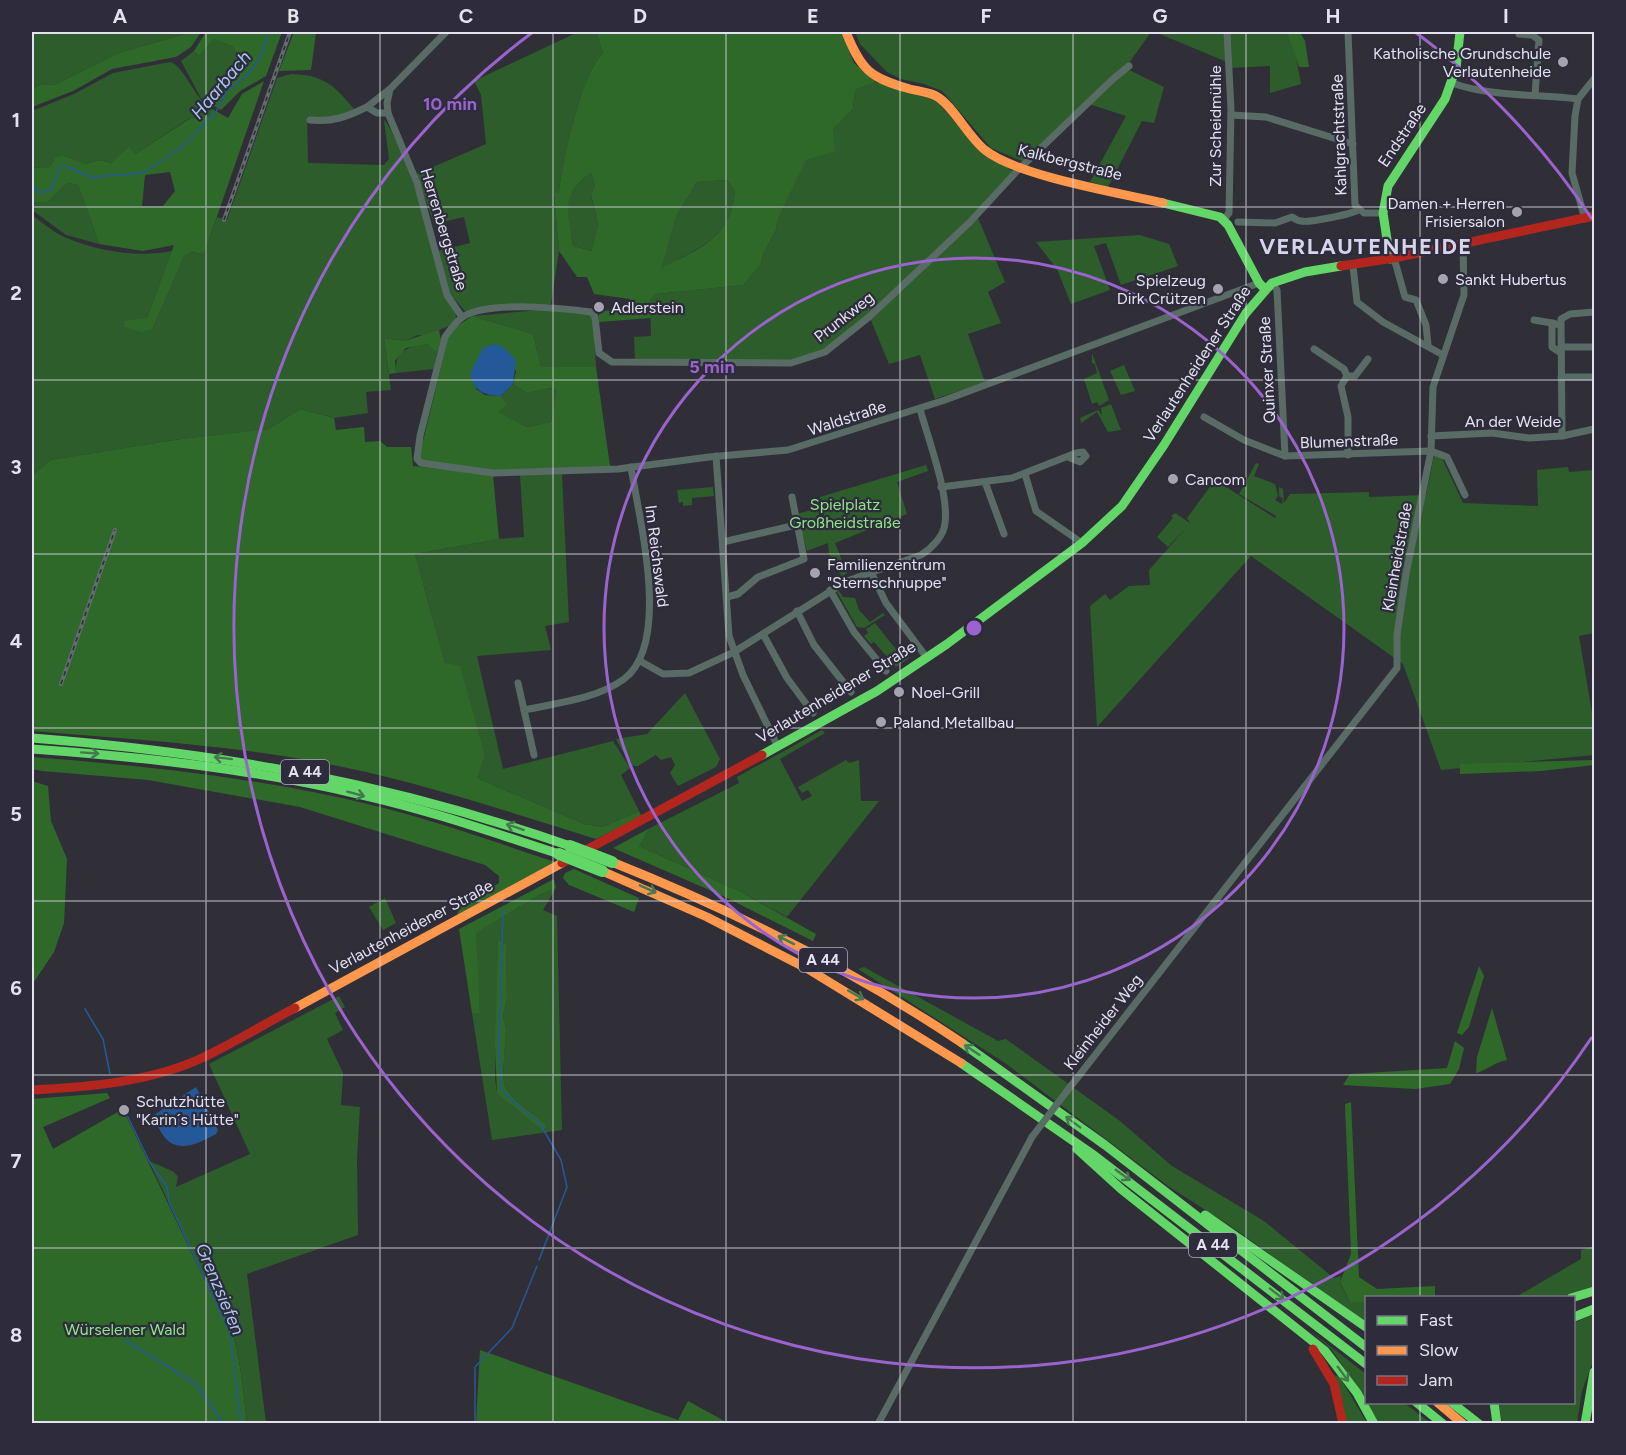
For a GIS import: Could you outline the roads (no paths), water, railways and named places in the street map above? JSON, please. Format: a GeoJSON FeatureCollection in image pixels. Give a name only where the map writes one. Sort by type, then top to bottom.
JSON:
{"type":"FeatureCollection","features":[{"type":"Feature","properties":{"kind":"main road","name":"Kalkbergstraße"},"geometry":{"type":"LineString","coordinates":[[846,32],[857,60],[868,71],[889,83],[937,96],[992,156],[1020,168],[1216,215],[1224,219]]}},
{"type":"Feature","properties":{"kind":"main road","name":"Endstraße"},"geometry":{"type":"LineString","coordinates":[[1392,259],[1383,213],[1388,186],[1437,112],[1452,83],[1460,32]]}},
{"type":"Feature","properties":{"kind":"main road","name":"Verlautenheidener Straße"},"geometry":{"type":"LineString","coordinates":[[32,1090],[89,1088],[137,1080],[202,1058],[778,747],[877,691],[927,658],[1082,543],[1116,511],[1141,481],[1265,285],[1305,272],[1392,259],[1590,218]]}},
{"type":"Feature","properties":{"kind":"main road"},"geometry":{"type":"LineString","coordinates":[[1224,219],[1265,285]]}},
{"type":"Feature","properties":{"kind":"main road","name":"A 44"},"geometry":{"type":"LineString","coordinates":[[32,738],[103,743],[236,759],[345,780],[432,801],[570,846],[729,911],[862,981],[941,1029],[1020,1082],[1365,1346]]}},
{"type":"Feature","properties":{"kind":"main road","name":"A 44"},"geometry":{"type":"LineString","coordinates":[[32,749],[104,754],[237,770],[338,789],[443,817],[559,854],[648,889],[835,983],[963,1062],[1125,1176],[1365,1363]]}},
{"type":"Feature","properties":{"kind":"main road"},"geometry":{"type":"LineString","coordinates":[[1058,1129],[1083,1156],[1121,1189],[1310,1338],[1337,1365],[1357,1393],[1374,1424]]}},
{"type":"Feature","properties":{"kind":"main road"},"geometry":{"type":"LineString","coordinates":[[1164,1191],[1232,1231],[1365,1326]]}},
{"type":"Feature","properties":{"kind":"main road"},"geometry":{"type":"LineString","coordinates":[[1575,1297],[1594,1291]]}},
{"type":"Feature","properties":{"kind":"main road"},"geometry":{"type":"LineString","coordinates":[[1575,1317],[1594,1309]]}},
{"type":"Feature","properties":{"kind":"main road"},"geometry":{"type":"LineString","coordinates":[[1286,1320],[1322,1359],[1336,1389],[1343,1424]]}},
{"type":"Feature","properties":{"kind":"main road"},"geometry":{"type":"LineString","coordinates":[[1585,1424],[1589,1389],[1594,1372]]}},
{"type":"Feature","properties":{"kind":"main road"},"geometry":{"type":"LineString","coordinates":[[1418,1404],[1443,1424]]}},
{"type":"Feature","properties":{"kind":"main road"},"geometry":{"type":"LineString","coordinates":[[1439,1404],[1463,1424]]}},
{"type":"Feature","properties":{"kind":"main road"},"geometry":{"type":"LineString","coordinates":[[1454,1404],[1479,1424]]}},
{"type":"Feature","properties":{"kind":"main road"},"geometry":{"type":"LineString","coordinates":[[1494,1404],[1497,1424]]}},
{"type":"Feature","properties":{"kind":"street"},"geometry":{"type":"LineString","coordinates":[[310,120],[332,122],[353,116],[367,107],[390,89],[446,32]]}},
{"type":"Feature","properties":{"kind":"street","name":"Zur Scheidmühle"},"geometry":{"type":"LineString","coordinates":[[1224,219],[1229,213],[1231,115],[1227,32]]}},
{"type":"Feature","properties":{"kind":"street","name":"Kahlgrachtstraße"},"geometry":{"type":"LineString","coordinates":[[1348,32],[1355,201],[1358,210],[1364,213],[1383,213]]}},
{"type":"Feature","properties":{"kind":"street"},"geometry":{"type":"LineString","coordinates":[[1519,34],[1532,35],[1539,40],[1535,95]]}},
{"type":"Feature","properties":{"kind":"street","name":"Prunkweg"},"geometry":{"type":"LineString","coordinates":[[462,317],[493,310],[540,307],[591,312],[595,317],[599,353],[612,362],[798,362],[825,352],[869,317],[970,222],[1020,168],[1113,78],[1130,66]]}},
{"type":"Feature","properties":{"kind":"street"},"geometry":{"type":"LineString","coordinates":[[1590,218],[1572,173],[1578,99],[1594,79]]}},
{"type":"Feature","properties":{"kind":"street"},"geometry":{"type":"LineString","coordinates":[[1452,83],[1464,87],[1578,99]]}},
{"type":"Feature","properties":{"kind":"street","name":"Herrenbergstraße"},"geometry":{"type":"LineString","coordinates":[[390,89],[388,113],[420,192],[447,295],[462,317]]}},
{"type":"Feature","properties":{"kind":"street"},"geometry":{"type":"LineString","coordinates":[[367,107],[377,113],[388,113]]}},
{"type":"Feature","properties":{"kind":"street"},"geometry":{"type":"LineString","coordinates":[[1231,115],[1266,117],[1353,144]]}},
{"type":"Feature","properties":{"kind":"street"},"geometry":{"type":"LineString","coordinates":[[1238,222],[1275,223],[1292,218],[1301,221],[1313,220],[1353,214],[1358,210]]}},
{"type":"Feature","properties":{"kind":"street","name":"Kleinheidstraße"},"geometry":{"type":"LineString","coordinates":[[1397,668],[1397,635],[1406,574],[1431,451],[1433,387],[1464,295],[1463,244]]}},
{"type":"Feature","properties":{"kind":"street"},"geometry":{"type":"LineString","coordinates":[[1392,259],[1405,297],[1416,300],[1426,325],[1428,345]]}},
{"type":"Feature","properties":{"kind":"street"},"geometry":{"type":"LineString","coordinates":[[1353,266],[1357,303],[1383,322],[1443,355]]}},
{"type":"Feature","properties":{"kind":"street","name":"Waldstraße"},"geometry":{"type":"LineString","coordinates":[[462,317],[445,337],[440,352],[416,452],[417,459],[421,464],[493,473],[632,467],[799,448],[920,409],[1265,285]]}},
{"type":"Feature","properties":{"kind":"street","name":"Quinxer Straße"},"geometry":{"type":"LineString","coordinates":[[1265,285],[1277,290],[1285,456]]}},
{"type":"Feature","properties":{"kind":"street"},"geometry":{"type":"LineString","coordinates":[[1562,436],[1561,319],[1570,314],[1594,312]]}},
{"type":"Feature","properties":{"kind":"street"},"geometry":{"type":"LineString","coordinates":[[1534,320],[1560,325]]}},
{"type":"Feature","properties":{"kind":"street"},"geometry":{"type":"LineString","coordinates":[[1552,323],[1552,347],[1561,350],[1594,347]]}},
{"type":"Feature","properties":{"kind":"street"},"geometry":{"type":"LineString","coordinates":[[1314,349],[1344,369],[1347,376]]}},
{"type":"Feature","properties":{"kind":"street"},"geometry":{"type":"LineString","coordinates":[[1347,376],[1355,376],[1368,359]]}},
{"type":"Feature","properties":{"kind":"street"},"geometry":{"type":"LineString","coordinates":[[1347,376],[1341,386],[1348,417],[1348,455]]}},
{"type":"Feature","properties":{"kind":"street"},"geometry":{"type":"LineString","coordinates":[[1561,377],[1594,376]]}},
{"type":"Feature","properties":{"kind":"street"},"geometry":{"type":"LineString","coordinates":[[640,661],[663,674],[689,673],[734,652],[830,590],[871,572],[921,555],[932,547],[945,524],[946,506],[920,409]]}},
{"type":"Feature","properties":{"kind":"street","name":"Blumenstraße"},"geometry":{"type":"LineString","coordinates":[[1204,417],[1244,440],[1285,456],[1431,451]]}},
{"type":"Feature","properties":{"kind":"street","name":"An der Weide"},"geometry":{"type":"LineString","coordinates":[[1431,436],[1492,433],[1529,438],[1562,436],[1594,429]]}},
{"type":"Feature","properties":{"kind":"street"},"geometry":{"type":"LineString","coordinates":[[1431,451],[1447,457],[1465,495]]}},
{"type":"Feature","properties":{"kind":"street"},"geometry":{"type":"LineString","coordinates":[[717,456],[729,636],[734,652],[778,747]]}},
{"type":"Feature","properties":{"kind":"street"},"geometry":{"type":"LineString","coordinates":[[941,487],[1025,474],[1068,457]]}},
{"type":"Feature","properties":{"kind":"street","name":"Im Reichswald"},"geometry":{"type":"LineString","coordinates":[[524,710],[602,691],[626,678],[640,661],[646,645],[651,611],[632,467]]}},
{"type":"Feature","properties":{"kind":"street"},"geometry":{"type":"LineString","coordinates":[[1025,474],[1036,511],[1082,543]]}},
{"type":"Feature","properties":{"kind":"street"},"geometry":{"type":"LineString","coordinates":[[985,482],[1004,534]]}},
{"type":"Feature","properties":{"kind":"street"},"geometry":{"type":"LineString","coordinates":[[727,597],[738,594],[758,577],[804,559],[792,497]]}},
{"type":"Feature","properties":{"kind":"street"},"geometry":{"type":"LineString","coordinates":[[723,542],[796,525]]}},
{"type":"Feature","properties":{"kind":"street"},"geometry":{"type":"LineString","coordinates":[[871,572],[886,603],[927,658]]}},
{"type":"Feature","properties":{"kind":"street"},"geometry":{"type":"LineString","coordinates":[[830,590],[854,632],[886,671]]}},
{"type":"Feature","properties":{"kind":"street"},"geometry":{"type":"LineString","coordinates":[[796,611],[814,645],[851,692]]}},
{"type":"Feature","properties":{"kind":"street"},"geometry":{"type":"LineString","coordinates":[[763,634],[787,678],[813,713]]}},
{"type":"Feature","properties":{"kind":"street","name":"Kleinheider Weg"},"geometry":{"type":"LineString","coordinates":[[878,1424],[1032,1137],[1397,668]]}},
{"type":"Feature","properties":{"kind":"street"},"geometry":{"type":"LineString","coordinates":[[518,683],[534,755]]}},
{"type":"Feature","properties":{"kind":"water"},"geometry":{"type":"Polygon","coordinates":[[[494,344],[503,347],[516,360],[513,384],[501,396],[489,395],[477,389],[470,374],[483,348],[494,344]]]}},
{"type":"Feature","properties":{"kind":"water"},"geometry":{"type":"Polygon","coordinates":[[[196,1087],[218,1130],[216,1134],[194,1144],[180,1146],[173,1144],[161,1132],[154,1115],[196,1087]]]}},
{"type":"Feature","properties":{"kind":"waterway","name":"Haarbach"},"geometry":{"type":"LineString","coordinates":[[32,185],[40,192],[52,189],[59,167],[66,166],[91,177],[143,173],[182,147],[216,112],[226,92],[246,76],[261,57],[268,32]]}},
{"type":"Feature","properties":{"kind":"waterway","name":"Haarbach"},"geometry":{"type":"LineString","coordinates":[[300,32],[308,32]]}},
{"type":"Feature","properties":{"kind":"waterway"},"geometry":{"type":"LineString","coordinates":[[503,910],[499,1050],[502,1091],[540,1124],[561,1160],[567,1187],[539,1260]]}},
{"type":"Feature","properties":{"kind":"waterway"},"geometry":{"type":"LineString","coordinates":[[85,1009],[103,1039],[110,1074]]}},
{"type":"Feature","properties":{"kind":"waterway","name":"Grenzsiefen"},"geometry":{"type":"LineString","coordinates":[[126,1113],[149,1161],[167,1187],[169,1202],[230,1333],[241,1424]]}},
{"type":"Feature","properties":{"kind":"waterway","name":"Grenzsiefen"},"geometry":{"type":"LineString","coordinates":[[475,1424],[475,1367],[512,1328],[537,1266]]}},
{"type":"Feature","properties":{"kind":"waterway"},"geometry":{"type":"LineString","coordinates":[[125,1340],[196,1384],[224,1424]]}},
{"type":"Feature","properties":{"kind":"railway"},"geometry":{"type":"LineString","coordinates":[[224,220],[290,32]]}},
{"type":"Feature","properties":{"kind":"railway"},"geometry":{"type":"LineString","coordinates":[[61,684],[115,530]]}},
{"type":"Feature","properties":{"kind":"place","name":"Katholische Grundschule Verlautenheide"},"geometry":{"type":"Point","coordinates":[1563,62]}},
{"type":"Feature","properties":{"kind":"place","name":"Damen + Herren Frisiersalon"},"geometry":{"type":"Point","coordinates":[1517,212]}},
{"type":"Feature","properties":{"kind":"place","name":"Sankt Hubertus"},"geometry":{"type":"Point","coordinates":[1443,279]}},
{"type":"Feature","properties":{"kind":"place","name":"Spielzeug Dirk Crützen"},"geometry":{"type":"Point","coordinates":[1218,289]}},
{"type":"Feature","properties":{"kind":"place","name":"Adlerstein"},"geometry":{"type":"Point","coordinates":[599,307]}},
{"type":"Feature","properties":{"kind":"place","name":"Cancom"},"geometry":{"type":"Point","coordinates":[1173,479]}},
{"type":"Feature","properties":{"kind":"place","name":"Familienzentrum \"Sternschnuppe\""},"geometry":{"type":"Point","coordinates":[815,573]}},
{"type":"Feature","properties":{"kind":"place","name":"Noel-Grill"},"geometry":{"type":"Point","coordinates":[899,692]}},
{"type":"Feature","properties":{"kind":"place","name":"Paland Metallbau"},"geometry":{"type":"Point","coordinates":[881,722]}},
{"type":"Feature","properties":{"kind":"place","name":"Schutzhütte \"Karin´s Hütte\""},"geometry":{"type":"Point","coordinates":[124,1110]}},
{"type":"Feature","properties":{"kind":"district","name":"VERLAUTENHEIDE"},"geometry":{"type":"Point","coordinates":[1366,246]}},
{"type":"Feature","properties":{"kind":"park label","name":"Spielplatz Großheidstraße"},"geometry":{"type":"Point","coordinates":[845,513]}},
{"type":"Feature","properties":{"kind":"park label","name":"Würselener Wald"},"geometry":{"type":"Point","coordinates":[125,1329]}}]}
